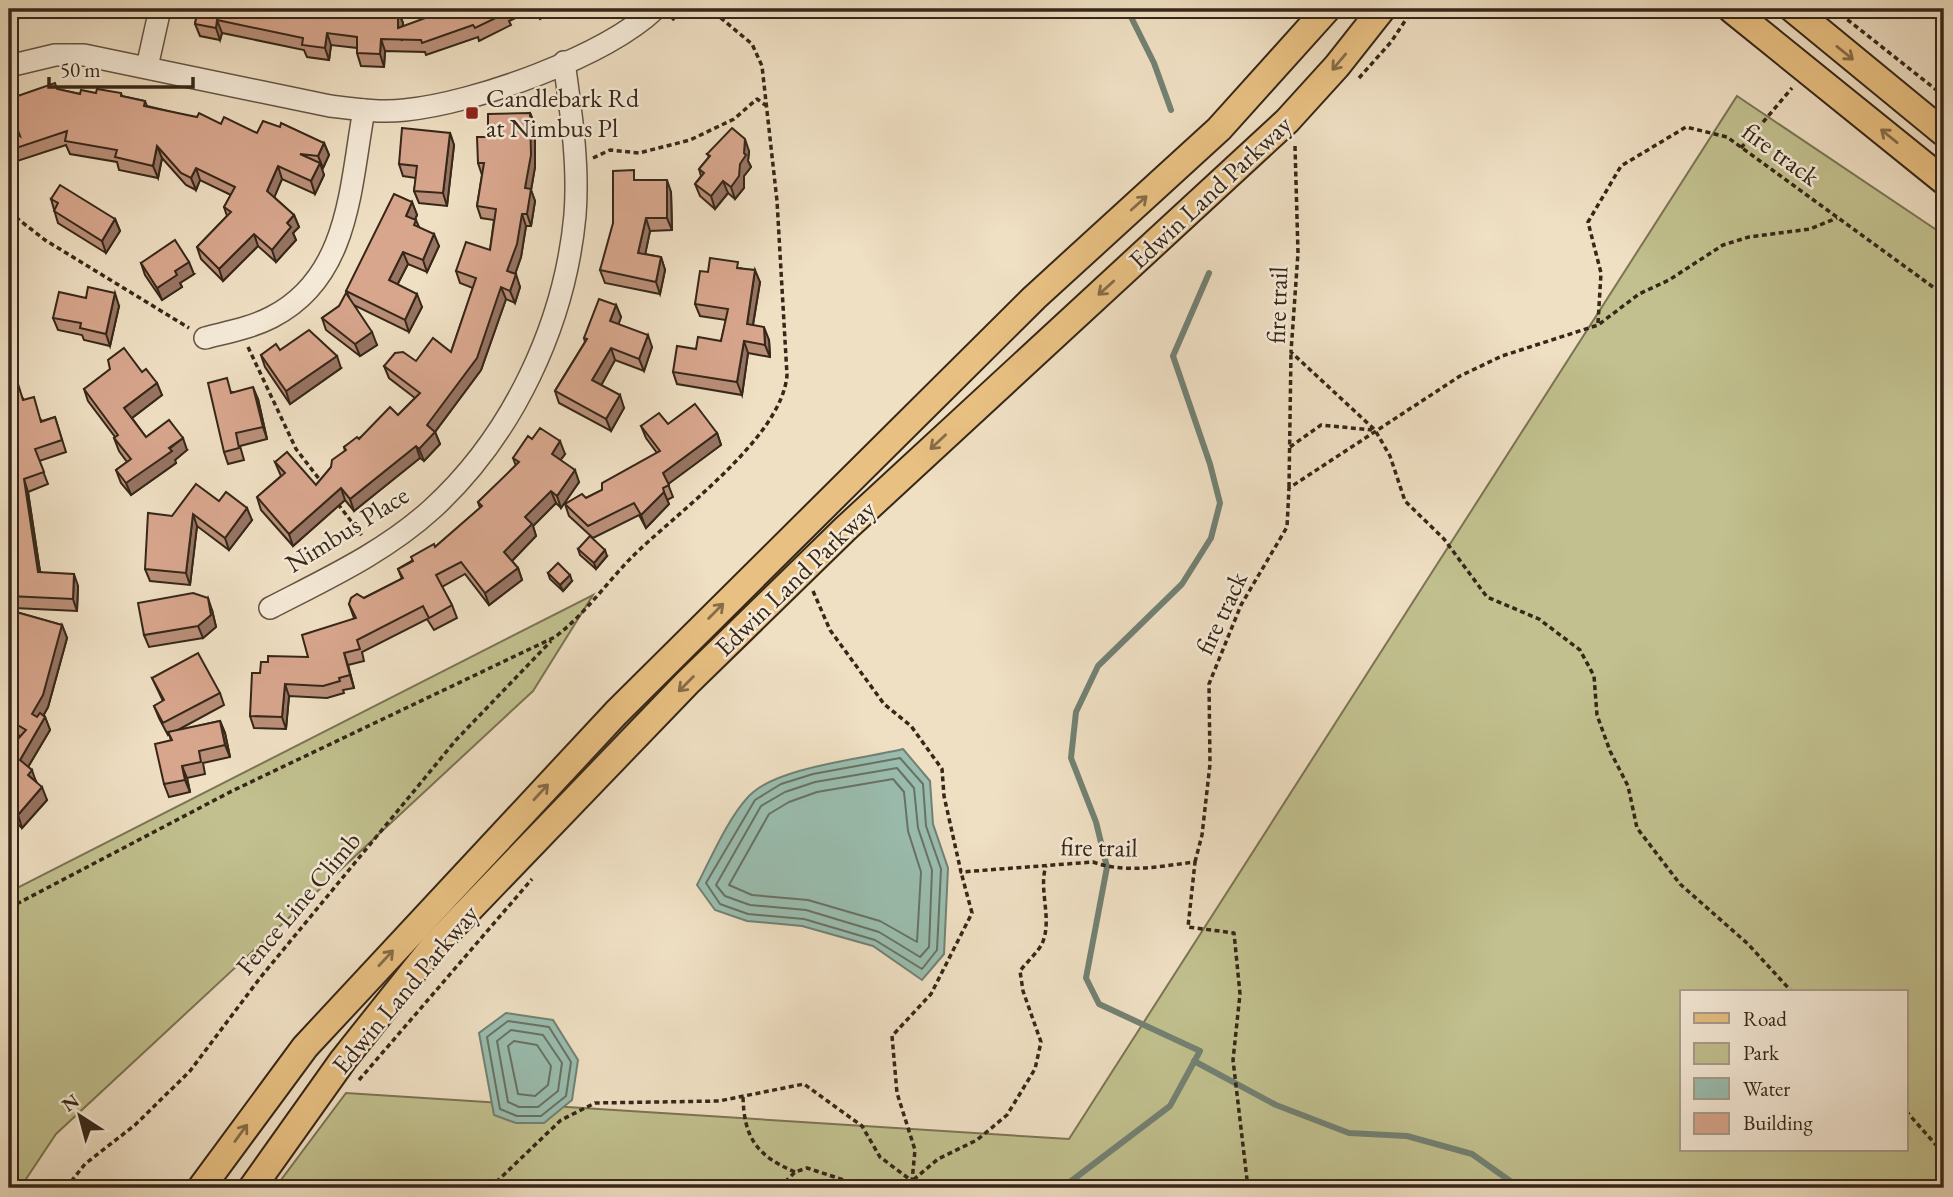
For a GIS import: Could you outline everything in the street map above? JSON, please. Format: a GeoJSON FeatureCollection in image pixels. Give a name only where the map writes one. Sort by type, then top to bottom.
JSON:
{"type":"FeatureCollection","features":[{"type":"Feature","properties":{"kind":"main road","name":"Edwin Land Parkway"},"geometry":{"type":"LineString","coordinates":[[201,1188],[304,1047],[616,713],[1034,298],[1219,129],[1328,9]]}},
{"type":"Feature","properties":{"kind":"main road","name":"Edwin Land Parkway"},"geometry":{"type":"LineString","coordinates":[[252,1188],[342,1060],[433,947],[687,683],[826,547],[1287,121],[1382,9]]}},
{"type":"Feature","properties":{"kind":"main road"},"geometry":{"type":"LineString","coordinates":[[1731,9],[1944,181]]}},
{"type":"Feature","properties":{"kind":"main road"},"geometry":{"type":"LineString","coordinates":[[1793,9],[1944,133]]}},
{"type":"Feature","properties":{"kind":"street"},"geometry":{"type":"LineString","coordinates":[[147,67],[160,9]]}},
{"type":"Feature","properties":{"kind":"street"},"geometry":{"type":"LineString","coordinates":[[9,66],[55,55],[84,55],[364,110],[405,110],[455,100],[564,62],[606,44],[655,9]]}},
{"type":"Feature","properties":{"kind":"street","name":"Nimbus Place"},"geometry":{"type":"LineString","coordinates":[[270,608],[325,581],[374,551],[431,510],[465,476],[527,382],[560,296],[575,215],[576,174],[564,62]]}},
{"type":"Feature","properties":{"kind":"street"},"geometry":{"type":"LineString","coordinates":[[205,338],[270,318],[290,306],[328,265],[345,219],[364,110]]}},
{"type":"Feature","properties":{"kind":"path"},"geometry":{"type":"LineString","coordinates":[[9,908],[232,791],[555,637],[573,623],[630,559],[701,496],[768,422],[781,401],[786,384],[787,364],[768,107],[758,53],[739,31],[710,9]]}},
{"type":"Feature","properties":{"kind":"path"},"geometry":{"type":"LineString","coordinates":[[1356,82],[1391,42],[1413,9]]}},
{"type":"Feature","properties":{"kind":"path"},"geometry":{"type":"LineString","coordinates":[[1834,9],[1944,96]]}},
{"type":"Feature","properties":{"kind":"path"},"geometry":{"type":"LineString","coordinates":[[1741,148],[1808,70]]}},
{"type":"Feature","properties":{"kind":"path"},"geometry":{"type":"LineString","coordinates":[[576,174],[592,159],[610,150],[639,153],[656,150],[690,140],[720,126],[757,99],[768,107]]}},
{"type":"Feature","properties":{"kind":"path","name":"fire track"},"geometry":{"type":"LineString","coordinates":[[1598,325],[1601,273],[1588,222],[1621,166],[1686,127],[1727,137],[1836,219],[1944,295]]}},
{"type":"Feature","properties":{"kind":"path"},"geometry":{"type":"LineString","coordinates":[[1285,155],[1304,137]]}},
{"type":"Feature","properties":{"kind":"path","name":"fire trail"},"geometry":{"type":"LineString","coordinates":[[1295,146],[1298,253],[1291,352],[1375,430],[1390,456],[1405,502],[1444,538],[1487,597],[1539,619],[1580,650],[1594,676],[1597,715],[1609,751],[1628,786],[1637,828],[1680,884],[1748,944],[1790,990]]}},
{"type":"Feature","properties":{"kind":"path"},"geometry":{"type":"LineString","coordinates":[[9,212],[45,240],[205,338]]}},
{"type":"Feature","properties":{"kind":"path"},"geometry":{"type":"LineString","coordinates":[[1289,488],[1375,430],[1482,364],[1559,335],[1598,325],[1639,294],[1669,280],[1723,245],[1749,237],[1810,229],[1836,219]]}},
{"type":"Feature","properties":{"kind":"path"},"geometry":{"type":"LineString","coordinates":[[240,329],[296,449],[327,490]]}},
{"type":"Feature","properties":{"kind":"path","name":"fire track"},"geometry":{"type":"LineString","coordinates":[[1195,862],[1202,835],[1209,764],[1209,684],[1241,605],[1287,527],[1291,352]]}},
{"type":"Feature","properties":{"kind":"path"},"geometry":{"type":"LineString","coordinates":[[1290,448],[1321,425],[1375,430]]}},
{"type":"Feature","properties":{"kind":"path"},"geometry":{"type":"LineString","coordinates":[[335,500],[374,551]]}},
{"type":"Feature","properties":{"kind":"path"},"geometry":{"type":"LineString","coordinates":[[803,600],[821,583]]}},
{"type":"Feature","properties":{"kind":"path"},"geometry":{"type":"LineString","coordinates":[[813,591],[830,630],[884,704],[911,726],[942,769],[944,796],[972,913],[931,994],[892,1036],[897,1093],[915,1150],[911,1188]]}},
{"type":"Feature","properties":{"kind":"path","name":"Fence Line Climb"},"geometry":{"type":"LineString","coordinates":[[66,1188],[85,1164],[135,1125],[190,1071],[260,978],[456,740],[555,637]]}},
{"type":"Feature","properties":{"kind":"path","name":"fire trail"},"geometry":{"type":"LineString","coordinates":[[961,872],[1093,862],[1107,867],[1136,869],[1195,862]]}},
{"type":"Feature","properties":{"kind":"path"},"geometry":{"type":"LineString","coordinates":[[1195,862],[1188,927],[1234,933],[1240,994],[1233,1060],[1248,1188]]}},
{"type":"Feature","properties":{"kind":"path"},"geometry":{"type":"LineString","coordinates":[[895,1188],[912,1181],[938,1159],[977,1140],[1007,1115],[1035,1069],[1041,1042],[1023,991],[1020,971],[1042,945],[1047,902],[1041,881],[1046,866]]}},
{"type":"Feature","properties":{"kind":"path"},"geometry":{"type":"LineString","coordinates":[[354,1086],[533,878]]}},
{"type":"Feature","properties":{"kind":"path"},"geometry":{"type":"LineString","coordinates":[[490,1188],[561,1121],[595,1103],[719,1101],[804,1084],[862,1126],[880,1157],[912,1181]]}},
{"type":"Feature","properties":{"kind":"path"},"geometry":{"type":"LineString","coordinates":[[743,1097],[748,1136],[770,1161],[795,1172]]}},
{"type":"Feature","properties":{"kind":"path"},"geometry":{"type":"LineString","coordinates":[[1908,1113],[1944,1154]]}},
{"type":"Feature","properties":{"kind":"path"},"geometry":{"type":"LineString","coordinates":[[779,1188],[795,1172],[807,1168],[848,1181],[912,1181]]}},
{"type":"Feature","properties":{"kind":"green space"},"geometry":{"type":"Polygon","coordinates":[[[1737,96],[1944,235],[1944,1188],[275,1188],[346,1093],[1069,1139],[1737,96]]]}},
{"type":"Feature","properties":{"kind":"green space"},"geometry":{"type":"Polygon","coordinates":[[[593,595],[533,691],[56,1134],[20,1188],[9,1188],[9,892],[593,595]]]}},
{"type":"Feature","properties":{"kind":"water"},"geometry":{"type":"Polygon","coordinates":[[[903,749],[930,781],[933,824],[948,868],[944,954],[922,980],[873,946],[802,926],[747,921],[715,910],[697,885],[727,827],[749,796],[762,786],[799,771],[903,749]]]}},
{"type":"Feature","properties":{"kind":"water"},"geometry":{"type":"Polygon","coordinates":[[[506,1013],[553,1020],[578,1060],[572,1100],[544,1123],[516,1123],[494,1115],[479,1033],[506,1013]]]}},
{"type":"Feature","properties":{"kind":"building"},"geometry":{"type":"Polygon","coordinates":[[[198,9],[385,9],[398,11],[398,28],[431,16],[428,9],[504,9],[506,13],[475,28],[473,25],[422,43],[421,40],[381,39],[380,54],[357,53],[357,37],[327,33],[325,48],[302,45],[303,38],[217,20],[216,28],[195,24],[198,9]]]}},
{"type":"Feature","properties":{"kind":"building"},"geometry":{"type":"Polygon","coordinates":[[[55,83],[57,89],[80,94],[81,90],[96,93],[97,89],[121,93],[121,96],[145,101],[144,106],[197,117],[199,113],[221,124],[224,117],[257,133],[263,121],[280,127],[281,123],[324,143],[318,156],[300,154],[320,163],[311,181],[278,166],[267,191],[294,215],[287,223],[291,227],[272,250],[254,234],[219,269],[197,247],[231,212],[224,207],[235,187],[196,168],[191,178],[181,173],[157,146],[153,166],[115,157],[117,150],[65,141],[67,131],[13,149],[9,156],[9,128],[20,136],[9,99],[55,83]]]}},
{"type":"Feature","properties":{"kind":"building"},"geometry":{"type":"Polygon","coordinates":[[[530,113],[531,155],[525,188],[531,189],[527,214],[522,214],[517,244],[507,271],[516,274],[510,291],[501,287],[477,358],[427,425],[435,432],[419,449],[416,446],[350,499],[341,488],[289,534],[257,497],[285,473],[275,462],[287,452],[316,485],[331,467],[332,460],[346,450],[344,447],[357,437],[359,439],[390,407],[398,415],[420,393],[384,366],[395,353],[403,352],[416,361],[433,338],[451,352],[476,278],[456,271],[466,242],[490,250],[496,209],[477,206],[484,163],[478,163],[477,137],[488,137],[488,114],[530,113]]]}},
{"type":"Feature","properties":{"kind":"building"},"geometry":{"type":"Polygon","coordinates":[[[402,128],[450,133],[443,193],[414,191],[417,166],[399,164],[402,128]]]}},
{"type":"Feature","properties":{"kind":"building"},"geometry":{"type":"Polygon","coordinates":[[[732,128],[745,139],[746,155],[740,164],[739,176],[731,187],[723,181],[711,196],[695,184],[704,173],[699,169],[710,156],[707,154],[732,128]]]}},
{"type":"Feature","properties":{"kind":"building"},"geometry":{"type":"Polygon","coordinates":[[[634,170],[634,180],[667,180],[667,218],[646,218],[638,253],[661,257],[656,282],[600,270],[613,223],[613,171],[634,170]]]}},
{"type":"Feature","properties":{"kind":"building"},"geometry":{"type":"Polygon","coordinates":[[[60,185],[115,219],[102,241],[54,211],[58,203],[51,199],[60,185]]]}},
{"type":"Feature","properties":{"kind":"building"},"geometry":{"type":"Polygon","coordinates":[[[394,194],[412,202],[406,216],[416,220],[414,225],[434,234],[423,260],[403,252],[389,280],[417,294],[405,320],[346,291],[394,194]]]}},
{"type":"Feature","properties":{"kind":"building"},"geometry":{"type":"Polygon","coordinates":[[[175,240],[189,262],[175,271],[177,275],[157,288],[141,263],[175,240]]]}},
{"type":"Feature","properties":{"kind":"building"},"geometry":{"type":"Polygon","coordinates":[[[710,258],[738,262],[737,268],[755,270],[747,324],[764,327],[765,345],[744,341],[737,382],[673,372],[677,346],[696,349],[698,337],[721,341],[728,309],[695,304],[700,271],[708,272],[710,258]]]}},
{"type":"Feature","properties":{"kind":"building"},"geometry":{"type":"Polygon","coordinates":[[[88,287],[115,293],[106,334],[80,328],[81,323],[53,318],[59,292],[86,298],[88,287]]]}},
{"type":"Feature","properties":{"kind":"building"},"geometry":{"type":"Polygon","coordinates":[[[346,293],[372,332],[355,344],[322,318],[339,306],[346,293]]]}},
{"type":"Feature","properties":{"kind":"building"},"geometry":{"type":"Polygon","coordinates":[[[599,299],[616,305],[610,321],[648,335],[639,359],[611,348],[592,380],[620,395],[606,419],[555,391],[587,339],[584,338],[599,299]]]}},
{"type":"Feature","properties":{"kind":"building"},"geometry":{"type":"Polygon","coordinates":[[[309,330],[337,356],[286,391],[261,355],[276,344],[280,350],[309,330]]]}},
{"type":"Feature","properties":{"kind":"building"},"geometry":{"type":"Polygon","coordinates":[[[124,348],[142,372],[146,369],[157,383],[124,408],[146,437],[169,420],[183,438],[169,448],[172,451],[126,483],[116,470],[131,459],[114,438],[118,435],[84,389],[110,369],[108,360],[124,348]]]}},
{"type":"Feature","properties":{"kind":"building"},"geometry":{"type":"Polygon","coordinates":[[[9,371],[13,385],[18,384],[23,400],[34,397],[41,422],[55,417],[62,440],[35,449],[44,472],[24,479],[38,572],[74,574],[73,599],[9,596],[9,371]]]}},
{"type":"Feature","properties":{"kind":"building"},"geometry":{"type":"Polygon","coordinates":[[[227,378],[231,393],[253,387],[263,427],[236,433],[239,448],[224,452],[208,383],[227,378]]]}},
{"type":"Feature","properties":{"kind":"building"},"geometry":{"type":"Polygon","coordinates":[[[695,404],[717,433],[663,473],[669,485],[663,488],[664,492],[641,515],[634,503],[588,526],[565,504],[582,494],[586,498],[602,490],[602,483],[660,451],[641,426],[659,413],[668,424],[695,404]]]}},
{"type":"Feature","properties":{"kind":"building"},"geometry":{"type":"Polygon","coordinates":[[[540,428],[560,441],[552,454],[575,470],[557,496],[551,491],[525,517],[532,524],[504,552],[518,568],[485,593],[461,562],[436,575],[452,605],[429,618],[423,606],[357,640],[360,649],[344,653],[350,675],[339,678],[340,681],[323,686],[285,684],[282,717],[250,716],[252,673],[260,673],[261,662],[268,662],[268,656],[308,657],[302,635],[356,618],[349,604],[351,598],[357,594],[364,598],[403,578],[398,569],[413,561],[411,557],[434,544],[435,547],[482,506],[478,502],[519,462],[513,458],[528,436],[532,439],[540,428]]]}},
{"type":"Feature","properties":{"kind":"building"},"geometry":{"type":"Polygon","coordinates":[[[196,484],[219,501],[226,492],[247,508],[225,538],[193,514],[186,573],[145,569],[148,513],[172,516],[196,484]]]}},
{"type":"Feature","properties":{"kind":"building"},"geometry":{"type":"Polygon","coordinates":[[[590,536],[605,550],[594,563],[578,549],[590,536]]]}},
{"type":"Feature","properties":{"kind":"building"},"geometry":{"type":"Polygon","coordinates":[[[558,563],[570,575],[560,585],[548,573],[558,563]]]}},
{"type":"Feature","properties":{"kind":"building"},"geometry":{"type":"Polygon","coordinates":[[[193,593],[208,598],[211,615],[198,626],[144,635],[138,603],[193,593]]]}},
{"type":"Feature","properties":{"kind":"building"},"geometry":{"type":"Polygon","coordinates":[[[9,610],[62,625],[43,695],[32,714],[37,717],[40,713],[45,717],[20,760],[32,770],[28,775],[42,787],[18,815],[9,808],[9,749],[26,730],[9,720],[9,610]]]}},
{"type":"Feature","properties":{"kind":"building"},"geometry":{"type":"Polygon","coordinates":[[[198,653],[220,693],[163,723],[154,706],[164,700],[152,678],[198,653]]]}},
{"type":"Feature","properties":{"kind":"building"},"geometry":{"type":"Polygon","coordinates":[[[220,721],[225,745],[199,751],[201,762],[182,766],[185,780],[164,784],[155,744],[172,740],[168,732],[220,721]]]}},
{"type":"Feature","properties":{"kind":"waterway"},"geometry":{"type":"LineString","coordinates":[[1127,9],[1154,63],[1171,110]]}},
{"type":"Feature","properties":{"kind":"waterway"},"geometry":{"type":"LineString","coordinates":[[1062,1188],[1170,1106],[1200,1051],[1099,1004],[1086,978],[1107,867],[1096,822],[1071,758],[1076,712],[1098,666],[1182,584],[1211,538],[1220,503],[1210,464],[1173,356],[1209,273]]}},
{"type":"Feature","properties":{"kind":"waterway"},"geometry":{"type":"LineString","coordinates":[[1194,1061],[1276,1105],[1349,1133],[1407,1136],[1472,1154],[1520,1188]]}},
{"type":"Feature","properties":{"kind":"place","name":"Candlebark Rd at Nimbus Pl"},"geometry":{"type":"Point","coordinates":[472,113]}}]}
